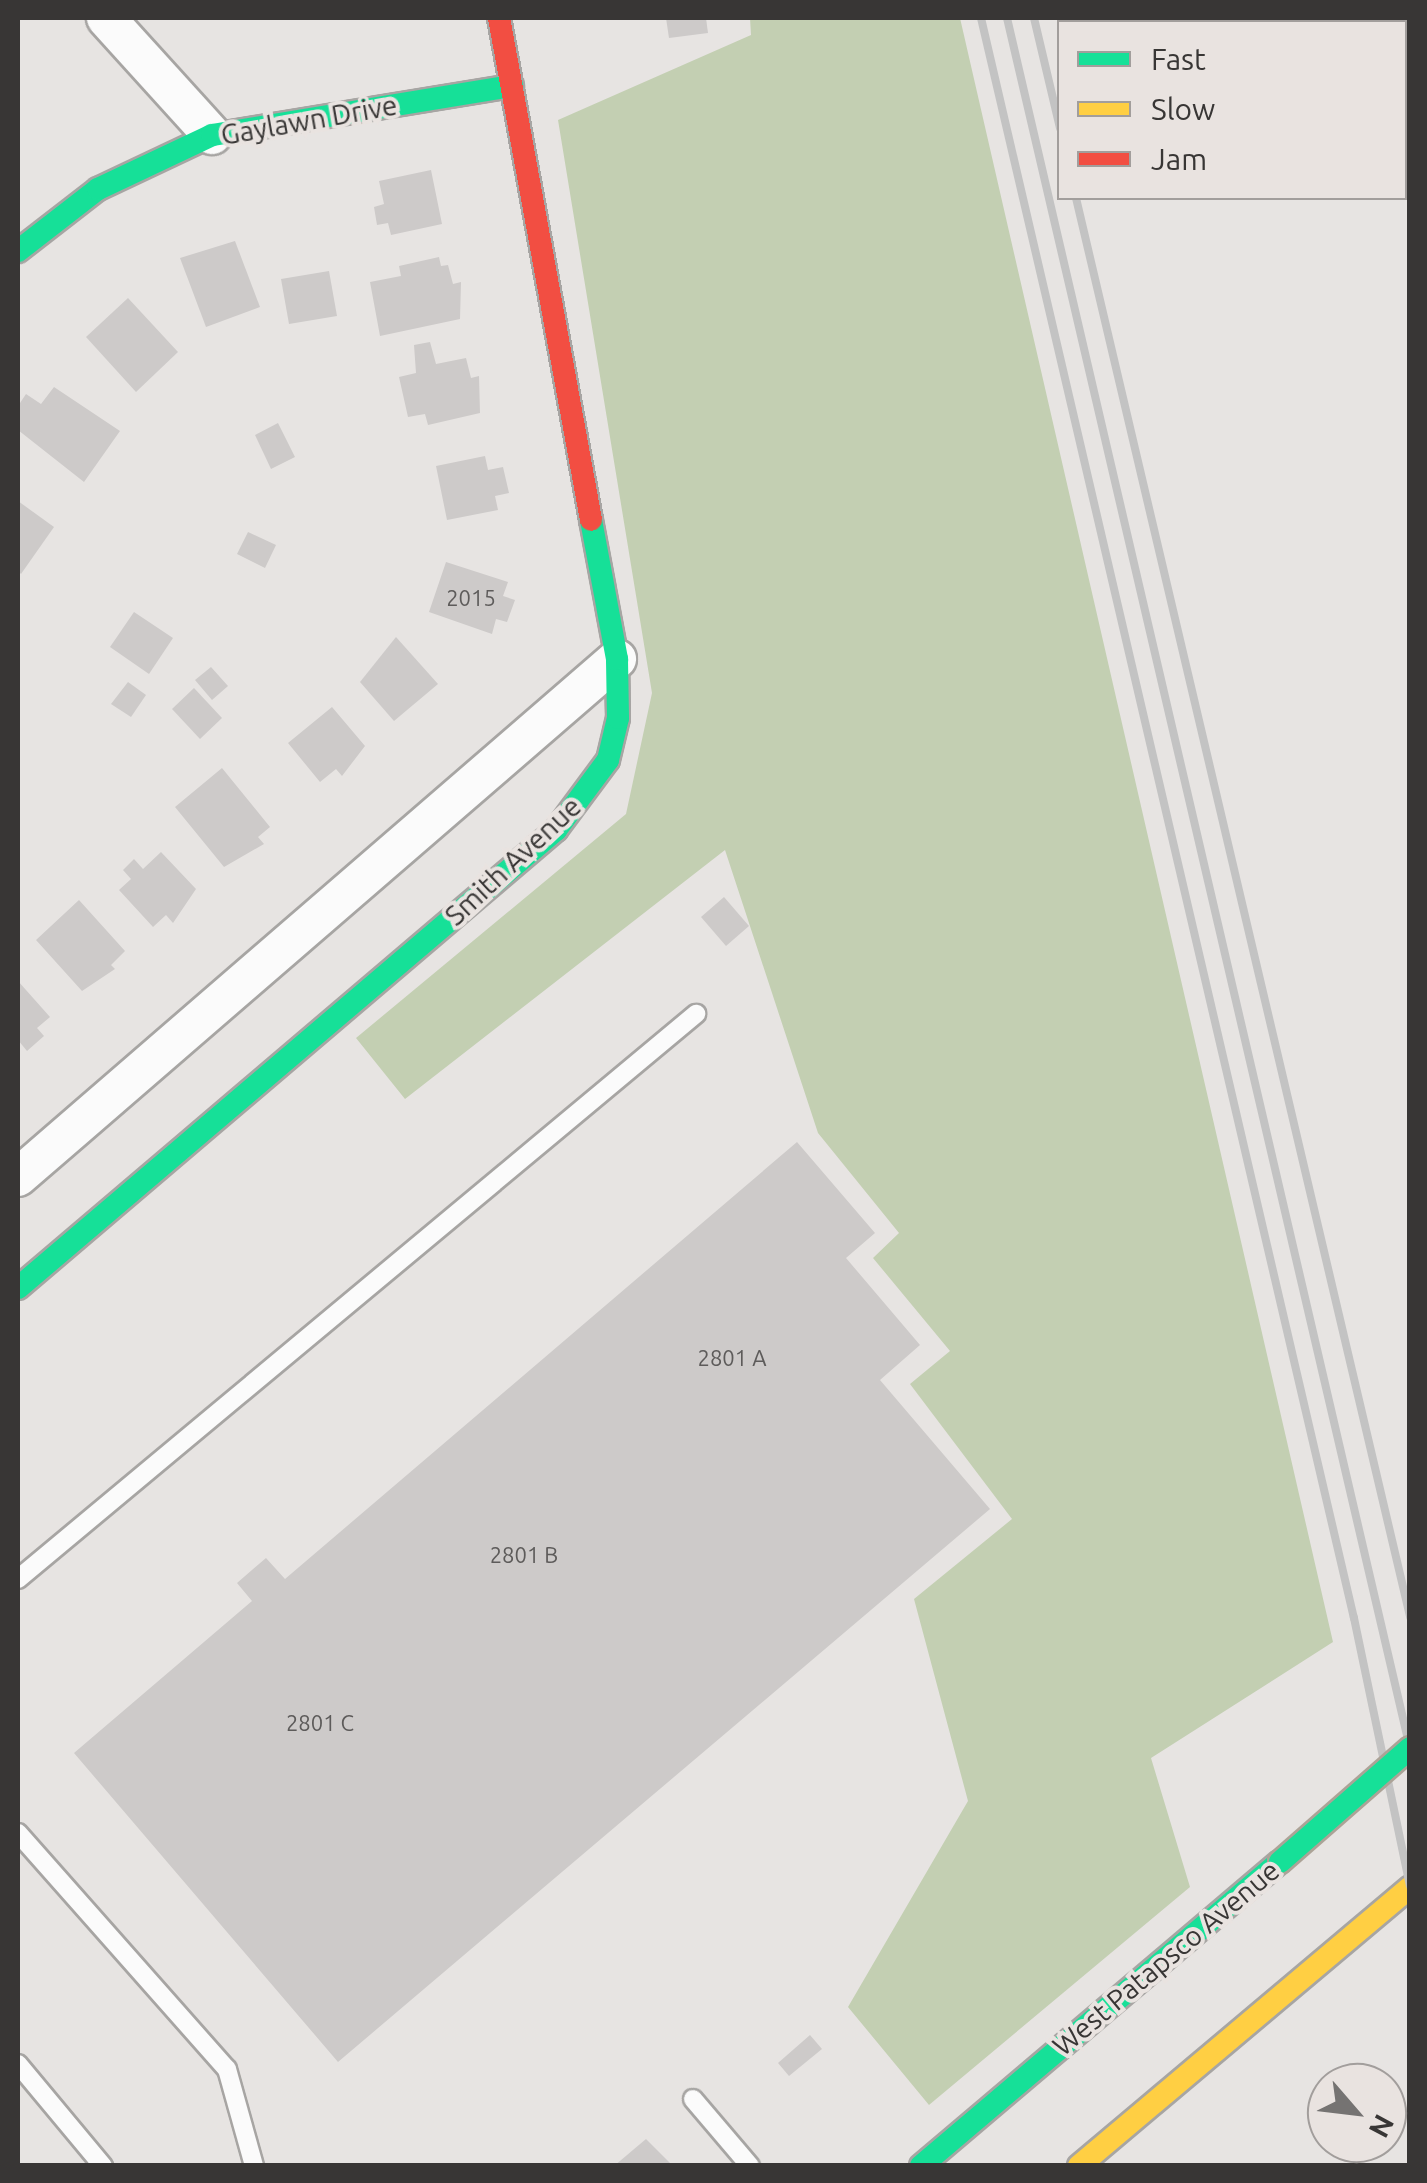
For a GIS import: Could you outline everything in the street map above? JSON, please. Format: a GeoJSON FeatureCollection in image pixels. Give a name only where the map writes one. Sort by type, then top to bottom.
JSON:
{"type":"FeatureCollection","features":[{"type":"Feature","properties":{"kind":"street"},"geometry":{"type":"LineString","coordinates":[[106,18],[212,135]]}},
{"type":"Feature","properties":{"kind":"street","name":"Smith Avenue"},"geometry":{"type":"LineString","coordinates":[[18,1288],[556,830],[608,760],[618,718],[616,659],[499,18]]}},
{"type":"Feature","properties":{"kind":"street","name":"Gaylawn Drive"},"geometry":{"type":"LineString","coordinates":[[18,250],[98,189],[212,135],[512,86]]}},
{"type":"Feature","properties":{"kind":"street"},"geometry":{"type":"LineString","coordinates":[[18,1177],[616,659]]}},
{"type":"Feature","properties":{"kind":"street","name":"West Patapsco Avenue"},"geometry":{"type":"LineString","coordinates":[[921,2166],[1410,1748]]}},
{"type":"Feature","properties":{"kind":"street"},"geometry":{"type":"LineString","coordinates":[[1079,2166],[1410,1887]]}},
{"type":"Feature","properties":{"kind":"lane"},"geometry":{"type":"LineString","coordinates":[[18,1580],[696,1014]]}},
{"type":"Feature","properties":{"kind":"lane"},"geometry":{"type":"LineString","coordinates":[[18,1833],[227,2070],[254,2166]]}},
{"type":"Feature","properties":{"kind":"lane"},"geometry":{"type":"LineString","coordinates":[[18,2064],[103,2166]]}},
{"type":"Feature","properties":{"kind":"lane"},"geometry":{"type":"LineString","coordinates":[[692,2098],[750,2166]]}},
{"type":"Feature","properties":{"kind":"green space"},"geometry":{"type":"Polygon","coordinates":[[[750,18],[960,18],[1333,1642],[1151,1758],[1190,1887],[929,2105],[848,2007],[968,1801],[914,1599],[1012,1519],[910,1384],[950,1351],[873,1258],[899,1233],[818,1133],[725,850],[405,1099],[356,1038],[626,814],[652,693],[558,120],[751,35],[750,18]]]}},
{"type":"Feature","properties":{"kind":"building"},"geometry":{"type":"Polygon","coordinates":[[[666,18],[706,18],[708,33],[669,38],[666,18]]]}},
{"type":"Feature","properties":{"kind":"building"},"geometry":{"type":"Polygon","coordinates":[[[431,170],[442,224],[391,235],[388,223],[377,225],[374,207],[384,204],[379,181],[431,170]]]}},
{"type":"Feature","properties":{"kind":"building"},"geometry":{"type":"Polygon","coordinates":[[[235,241],[260,307],[206,327],[180,258],[235,241]]]}},
{"type":"Feature","properties":{"kind":"building"},"geometry":{"type":"Polygon","coordinates":[[[439,257],[441,266],[448,265],[453,284],[461,282],[460,319],[380,336],[370,282],[401,276],[399,266],[439,257]]]}},
{"type":"Feature","properties":{"kind":"building"},"geometry":{"type":"Polygon","coordinates":[[[329,271],[337,316],[289,324],[281,279],[329,271]]]}},
{"type":"Feature","properties":{"kind":"building"},"geometry":{"type":"Polygon","coordinates":[[[128,298],[178,352],[136,392],[86,337],[128,298]]]}},
{"type":"Feature","properties":{"kind":"building"},"geometry":{"type":"Polygon","coordinates":[[[430,342],[436,364],[466,358],[471,378],[479,376],[480,413],[428,425],[425,414],[408,417],[399,377],[416,373],[414,345],[430,342]]]}},
{"type":"Feature","properties":{"kind":"building"},"geometry":{"type":"Polygon","coordinates":[[[54,387],[120,431],[84,482],[18,430],[18,406],[26,394],[41,404],[54,387]]]}},
{"type":"Feature","properties":{"kind":"building"},"geometry":{"type":"Polygon","coordinates":[[[278,423],[295,457],[271,469],[255,435],[278,423]]]}},
{"type":"Feature","properties":{"kind":"building"},"geometry":{"type":"Polygon","coordinates":[[[485,456],[488,470],[503,467],[509,493],[495,496],[498,510],[447,520],[436,466],[485,456]]]}},
{"type":"Feature","properties":{"kind":"building"},"geometry":{"type":"Polygon","coordinates":[[[18,501],[54,527],[21,574],[18,571],[18,501]]]}},
{"type":"Feature","properties":{"kind":"building"},"geometry":{"type":"Polygon","coordinates":[[[248,532],[276,545],[265,568],[237,554],[248,532]]]}},
{"type":"Feature","properties":{"kind":"building"},"geometry":{"type":"Polygon","coordinates":[[[446,562],[508,582],[503,596],[515,600],[507,622],[496,619],[492,634],[429,612],[446,562]]]}},
{"type":"Feature","properties":{"kind":"building"},"geometry":{"type":"Polygon","coordinates":[[[134,612],[173,638],[149,674],[110,647],[134,612]]]}},
{"type":"Feature","properties":{"kind":"building"},"geometry":{"type":"Polygon","coordinates":[[[396,637],[438,684],[394,721],[360,682],[396,637]]]}},
{"type":"Feature","properties":{"kind":"building"},"geometry":{"type":"Polygon","coordinates":[[[211,667],[228,686],[212,700],[195,680],[211,667]]]}},
{"type":"Feature","properties":{"kind":"building"},"geometry":{"type":"Polygon","coordinates":[[[128,682],[146,695],[131,717],[111,704],[128,682]]]}},
{"type":"Feature","properties":{"kind":"building"},"geometry":{"type":"Polygon","coordinates":[[[194,688],[222,718],[200,739],[172,709],[194,688]]]}},
{"type":"Feature","properties":{"kind":"building"},"geometry":{"type":"Polygon","coordinates":[[[332,707],[365,746],[342,776],[336,769],[320,782],[288,743],[332,707]]]}},
{"type":"Feature","properties":{"kind":"building"},"geometry":{"type":"Polygon","coordinates":[[[222,768],[270,827],[258,837],[264,844],[224,867],[175,807],[222,768]]]}},
{"type":"Feature","properties":{"kind":"building"},"geometry":{"type":"Polygon","coordinates":[[[161,852],[196,889],[173,923],[166,915],[153,927],[119,890],[131,879],[123,870],[134,859],[143,869],[161,852]]]}},
{"type":"Feature","properties":{"kind":"building"},"geometry":{"type":"Polygon","coordinates":[[[724,897],[749,926],[726,946],[701,917],[724,897]]]}},
{"type":"Feature","properties":{"kind":"building"},"geometry":{"type":"Polygon","coordinates":[[[79,900],[125,951],[111,965],[115,969],[82,991],[36,940],[79,900]]]}},
{"type":"Feature","properties":{"kind":"building"},"geometry":{"type":"Polygon","coordinates":[[[18,981],[50,1017],[37,1028],[44,1036],[27,1051],[18,1040],[18,981]]]}},
{"type":"Feature","properties":{"kind":"building"},"geometry":{"type":"Polygon","coordinates":[[[797,1142],[875,1233],[846,1258],[920,1345],[880,1380],[990,1509],[338,2062],[74,1753],[252,1601],[237,1583],[266,1558],[285,1579],[797,1142]]]}},
{"type":"Feature","properties":{"kind":"building"},"geometry":{"type":"Polygon","coordinates":[[[810,2035],[822,2049],[789,2076],[778,2063],[810,2035]]]}},
{"type":"Feature","properties":{"kind":"building"},"geometry":{"type":"Polygon","coordinates":[[[646,2139],[673,2166],[614,2166],[646,2139]]]}},
{"type":"Feature","properties":{"kind":"railway"},"geometry":{"type":"LineString","coordinates":[[981,18],[1354,1618],[1410,1885]]}},
{"type":"Feature","properties":{"kind":"railway"},"geometry":{"type":"LineString","coordinates":[[1007,18],[1410,1749]]}},
{"type":"Feature","properties":{"kind":"railway"},"geometry":{"type":"LineString","coordinates":[[1034,18],[1057,115]]}},
{"type":"Feature","properties":{"kind":"railway"},"geometry":{"type":"LineString","coordinates":[[1076,200],[1410,1617]]}},
{"type":"Feature","properties":{"kind":"traffic: fast"},"geometry":{"type":"LineString","coordinates":[[18,251],[98,189],[212,135],[512,86]]}},
{"type":"Feature","properties":{"kind":"traffic: fast"},"geometry":{"type":"LineString","coordinates":[[18,1288],[556,830],[608,760],[618,718],[617,659],[591,520]]}},
{"type":"Feature","properties":{"kind":"traffic: fast"},"geometry":{"type":"LineString","coordinates":[[1280,1862],[1410,1748]]}},
{"type":"Feature","properties":{"kind":"traffic: fast"},"geometry":{"type":"LineString","coordinates":[[921,2166],[1280,1862]]}},
{"type":"Feature","properties":{"kind":"traffic: slow"},"geometry":{"type":"LineString","coordinates":[[1079,2166],[1410,1887]]}},
{"type":"Feature","properties":{"kind":"traffic: jam"},"geometry":{"type":"LineString","coordinates":[[499,18],[591,520]]}}]}
